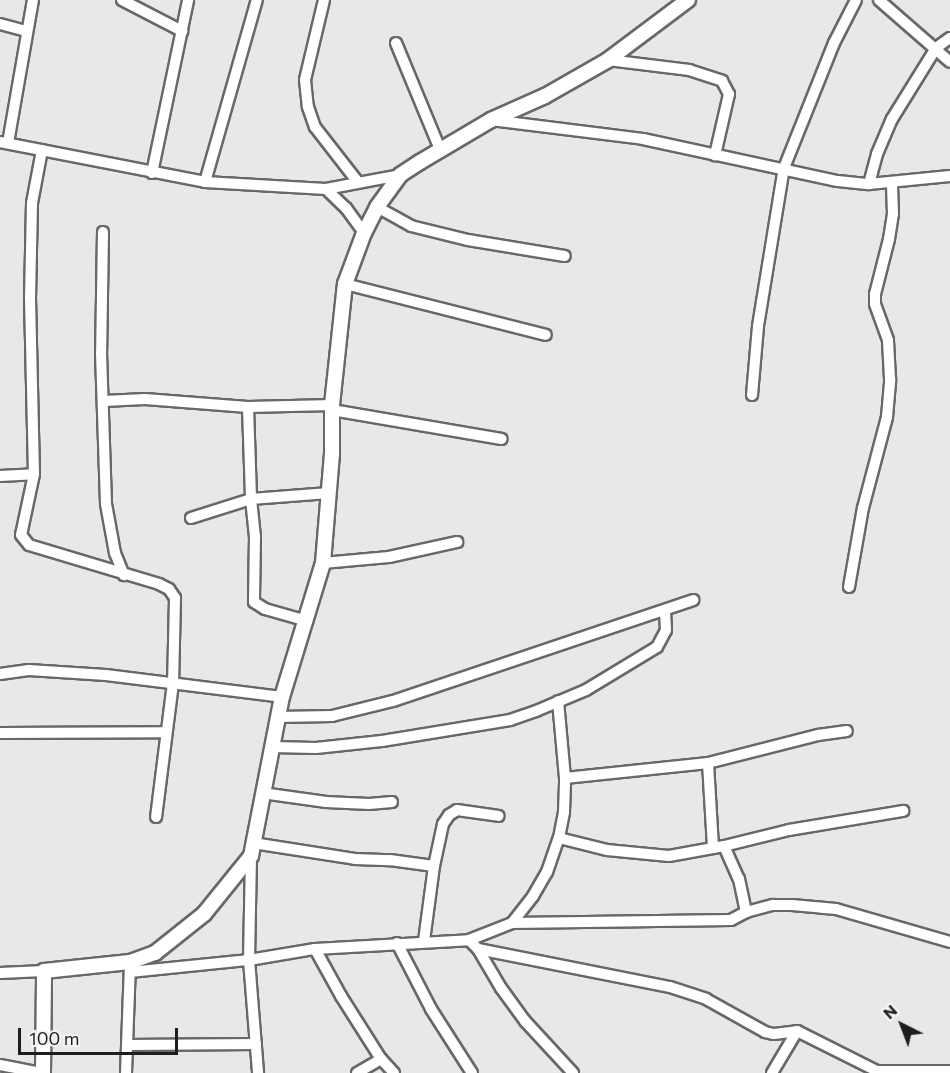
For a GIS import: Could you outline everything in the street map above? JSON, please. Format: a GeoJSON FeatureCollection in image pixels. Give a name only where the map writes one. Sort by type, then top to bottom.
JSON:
{"type":"FeatureCollection","features":[{"type":"Feature","properties":{"kind":"street"},"geometry":{"type":"LineString","coordinates":[[33,0],[4,143],[205,182],[326,189],[357,181],[400,175]]}},
{"type":"Feature","properties":{"kind":"street"},"geometry":{"type":"LineString","coordinates":[[122,0],[182,31]]}},
{"type":"Feature","properties":{"kind":"street"},"geometry":{"type":"LineString","coordinates":[[152,173],[188,0]]}},
{"type":"Feature","properties":{"kind":"street"},"geometry":{"type":"LineString","coordinates":[[205,182],[257,0]]}},
{"type":"Feature","properties":{"kind":"street"},"geometry":{"type":"LineString","coordinates":[[324,0],[305,80],[308,107],[315,128],[357,181]]}},
{"type":"Feature","properties":{"kind":"street"},"geometry":{"type":"LineString","coordinates":[[752,395],[758,326],[784,168],[834,43],[856,0]]}},
{"type":"Feature","properties":{"kind":"street"},"geometry":{"type":"LineString","coordinates":[[879,0],[950,62]]}},
{"type":"Feature","properties":{"kind":"street"},"geometry":{"type":"LineString","coordinates":[[258,1073],[249,960],[252,850],[282,697],[323,563],[329,493],[332,407],[345,284],[364,233],[377,207],[400,175],[491,120],[545,96],[608,60],[684,1]]}},
{"type":"Feature","properties":{"kind":"street"},"geometry":{"type":"LineString","coordinates":[[0,24],[27,31]]}},
{"type":"Feature","properties":{"kind":"street"},"geometry":{"type":"LineString","coordinates":[[870,184],[877,154],[892,119],[936,48],[950,38]]}},
{"type":"Feature","properties":{"kind":"street"},"geometry":{"type":"LineString","coordinates":[[396,43],[440,149]]}},
{"type":"Feature","properties":{"kind":"street"},"geometry":{"type":"LineString","coordinates":[[608,60],[689,70],[722,81],[729,94],[715,154]]}},
{"type":"Feature","properties":{"kind":"street"},"geometry":{"type":"LineString","coordinates":[[491,120],[643,138],[838,182],[892,183],[950,176]]}},
{"type":"Feature","properties":{"kind":"street"},"geometry":{"type":"LineString","coordinates":[[42,150],[37,167],[32,214],[30,298],[34,474],[21,535],[23,540],[124,575],[159,584],[169,589],[175,598],[173,683],[156,817]]}},
{"type":"Feature","properties":{"kind":"street"},"geometry":{"type":"LineString","coordinates":[[849,587],[862,508],[888,417],[891,379],[888,340],[875,304],[874,294],[890,231],[892,183]]}},
{"type":"Feature","properties":{"kind":"street"},"geometry":{"type":"LineString","coordinates":[[326,189],[346,208],[364,233]]}},
{"type":"Feature","properties":{"kind":"street"},"geometry":{"type":"LineString","coordinates":[[377,207],[411,226],[468,240],[565,256]]}},
{"type":"Feature","properties":{"kind":"street"},"geometry":{"type":"LineString","coordinates":[[103,232],[101,353],[106,504],[115,554],[124,575]]}},
{"type":"Feature","properties":{"kind":"street"},"geometry":{"type":"LineString","coordinates":[[345,284],[546,335]]}},
{"type":"Feature","properties":{"kind":"street"},"geometry":{"type":"LineString","coordinates":[[104,401],[145,399],[248,406],[332,407],[502,439]]}},
{"type":"Feature","properties":{"kind":"street"},"geometry":{"type":"LineString","coordinates":[[248,406],[251,499],[255,536],[254,602],[265,609],[307,621]]}},
{"type":"Feature","properties":{"kind":"street"},"geometry":{"type":"LineString","coordinates":[[0,476],[34,474]]}},
{"type":"Feature","properties":{"kind":"street"},"geometry":{"type":"LineString","coordinates":[[191,518],[251,499],[329,493]]}},
{"type":"Feature","properties":{"kind":"street"},"geometry":{"type":"LineString","coordinates":[[323,563],[389,557],[457,542]]}},
{"type":"Feature","properties":{"kind":"street"},"geometry":{"type":"LineString","coordinates":[[278,717],[332,716],[393,701],[693,600]]}},
{"type":"Feature","properties":{"kind":"street"},"geometry":{"type":"LineString","coordinates":[[272,747],[316,748],[382,741],[510,720],[586,690],[657,647],[664,638],[666,630],[665,611]]}},
{"type":"Feature","properties":{"kind":"street"},"geometry":{"type":"LineString","coordinates":[[0,674],[29,670],[173,683],[282,697]]}},
{"type":"Feature","properties":{"kind":"street"},"geometry":{"type":"LineString","coordinates":[[512,923],[533,896],[547,872],[559,838],[564,812],[565,777],[558,701]]}},
{"type":"Feature","properties":{"kind":"street"},"geometry":{"type":"LineString","coordinates":[[565,777],[708,763],[818,735],[847,731]]}},
{"type":"Feature","properties":{"kind":"street"},"geometry":{"type":"LineString","coordinates":[[0,733],[166,732]]}},
{"type":"Feature","properties":{"kind":"street"},"geometry":{"type":"LineString","coordinates":[[708,763],[719,847],[739,879],[746,912]]}},
{"type":"Feature","properties":{"kind":"street"},"geometry":{"type":"LineString","coordinates":[[262,793],[337,802],[369,804],[392,802]]}},
{"type":"Feature","properties":{"kind":"street"},"geometry":{"type":"LineString","coordinates":[[424,941],[434,866],[443,825],[449,815],[457,810],[465,809],[499,816]]}},
{"type":"Feature","properties":{"kind":"street"},"geometry":{"type":"LineString","coordinates":[[559,838],[640,855],[669,856],[789,830],[903,811]]}},
{"type":"Feature","properties":{"kind":"street"},"geometry":{"type":"LineString","coordinates":[[252,850],[355,860],[390,860],[434,866]]}},
{"type":"Feature","properties":{"kind":"street"},"geometry":{"type":"LineString","coordinates":[[130,967],[178,937],[216,901],[252,850]]}},
{"type":"Feature","properties":{"kind":"street"},"geometry":{"type":"LineString","coordinates":[[0,973],[249,960],[315,949],[469,940],[512,923],[731,920],[746,912],[773,905],[836,909],[950,942]]}},
{"type":"Feature","properties":{"kind":"street"},"geometry":{"type":"LineString","coordinates":[[469,940],[478,949],[501,988],[525,1021],[573,1073]]}},
{"type":"Feature","properties":{"kind":"street"},"geometry":{"type":"LineString","coordinates":[[397,943],[431,1009],[472,1073]]}},
{"type":"Feature","properties":{"kind":"street"},"geometry":{"type":"LineString","coordinates":[[315,949],[341,996],[381,1059],[394,1073]]}},
{"type":"Feature","properties":{"kind":"street"},"geometry":{"type":"LineString","coordinates":[[478,949],[670,987],[706,999],[765,1032],[774,1035],[797,1031],[878,1072],[950,1071]]}},
{"type":"Feature","properties":{"kind":"street"},"geometry":{"type":"LineString","coordinates":[[126,1073],[130,967]]}},
{"type":"Feature","properties":{"kind":"street"},"geometry":{"type":"LineString","coordinates":[[0,1065],[42,1073],[44,971]]}},
{"type":"Feature","properties":{"kind":"street"},"geometry":{"type":"LineString","coordinates":[[772,1073],[797,1031]]}},
{"type":"Feature","properties":{"kind":"street"},"geometry":{"type":"LineString","coordinates":[[127,1045],[256,1044]]}},
{"type":"Feature","properties":{"kind":"street"},"geometry":{"type":"LineString","coordinates":[[357,1073],[381,1059]]}}]}
